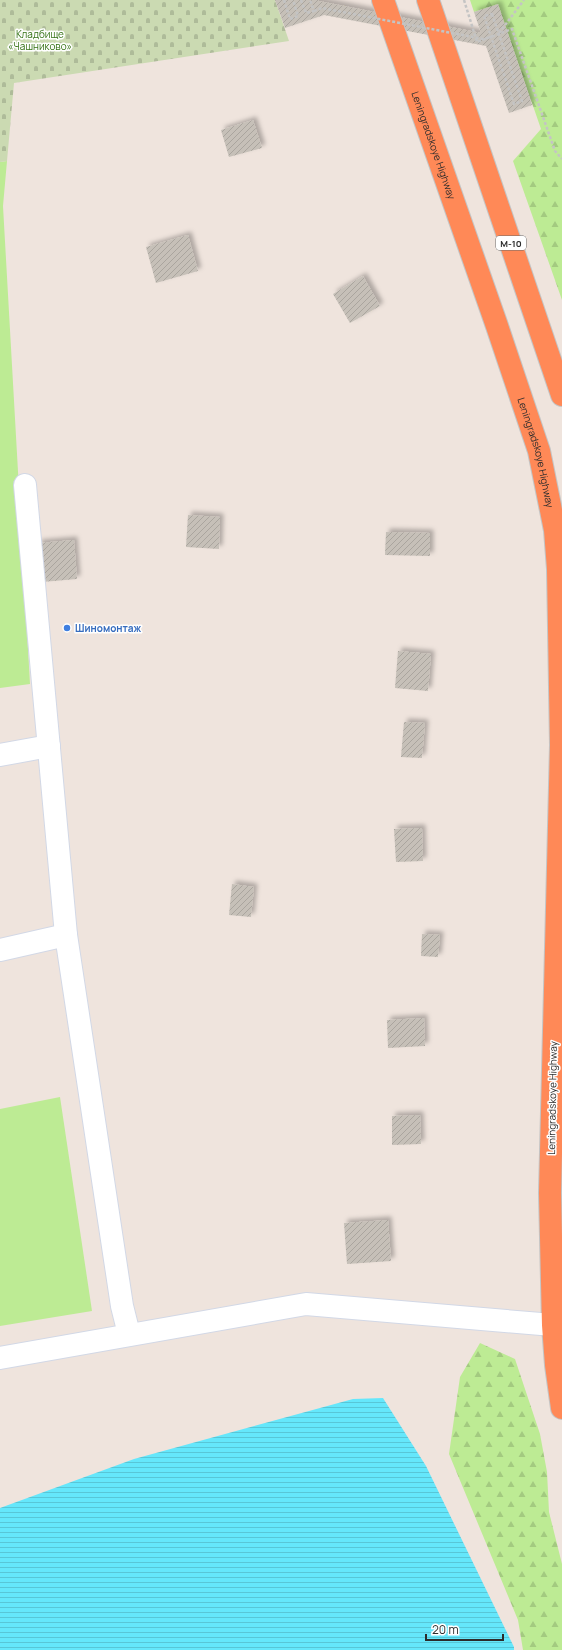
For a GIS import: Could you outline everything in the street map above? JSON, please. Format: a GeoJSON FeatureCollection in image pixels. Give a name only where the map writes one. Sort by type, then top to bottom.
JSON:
{"type":"FeatureCollection","features":[{"type":"Feature","properties":{"kind":"highway","name":"Leningradskoye Highway"},"geometry":{"type":"LineString","coordinates":[[383,0],[539,451],[555,530],[558,569],[561,745],[550,1192],[553,1325],[556,1365],[562,1408]]}},
{"type":"Feature","properties":{"kind":"highway","name":"М-10"},"geometry":{"type":"LineString","coordinates":[[428,0],[562,395]]}},
{"type":"Feature","properties":{"kind":"lane"},"geometry":{"type":"LineString","coordinates":[[25,485],[66,935],[122,1306],[129,1334]]}},
{"type":"Feature","properties":{"kind":"lane"},"geometry":{"type":"LineString","coordinates":[[0,755],[49,746]]}},
{"type":"Feature","properties":{"kind":"lane"},"geometry":{"type":"LineString","coordinates":[[0,950],[66,935]]}},
{"type":"Feature","properties":{"kind":"lane"},"geometry":{"type":"LineString","coordinates":[[0,1358],[129,1334],[306,1304],[553,1325]]}},
{"type":"Feature","properties":{"kind":"path"},"geometry":{"type":"LineString","coordinates":[[284,0],[290,19],[298,16],[292,0]]}},
{"type":"Feature","properties":{"kind":"path"},"geometry":{"type":"LineString","coordinates":[[301,0],[306,13],[322,8],[483,39],[491,37]]}},
{"type":"Feature","properties":{"kind":"path"},"geometry":{"type":"LineString","coordinates":[[310,0],[314,11]]}},
{"type":"Feature","properties":{"kind":"path"},"geometry":{"type":"LineString","coordinates":[[464,0],[477,42],[512,29],[555,151],[562,159]]}},
{"type":"Feature","properties":{"kind":"path"},"geometry":{"type":"LineString","coordinates":[[499,34],[524,0]]}},
{"type":"Feature","properties":{"kind":"path"},"geometry":{"type":"LineString","coordinates":[[492,14],[499,34],[522,101],[514,104],[484,16],[492,14]]}},
{"type":"Feature","properties":{"kind":"green space","name":"Кладбище «Чашниково»"},"geometry":{"type":"Polygon","coordinates":[[[0,0],[275,0],[289,41],[14,83],[7,161],[0,162],[0,0]]]}},
{"type":"Feature","properties":{"kind":"green space"},"geometry":{"type":"Polygon","coordinates":[[[470,0],[562,0],[562,300],[513,161],[541,129],[498,5],[474,12],[470,0]]]}},
{"type":"Feature","properties":{"kind":"green space"},"geometry":{"type":"Polygon","coordinates":[[[7,161],[3,206],[30,684],[0,688],[0,162],[7,161]]]}},
{"type":"Feature","properties":{"kind":"green space"},"geometry":{"type":"Polygon","coordinates":[[[60,1097],[92,1311],[0,1326],[0,1109],[60,1097]]]}},
{"type":"Feature","properties":{"kind":"green space"},"geometry":{"type":"Polygon","coordinates":[[[480,1343],[515,1359],[540,1434],[547,1472],[549,1512],[562,1564],[562,1650],[523,1650],[518,1620],[449,1454],[460,1377],[480,1343]]]}},
{"type":"Feature","properties":{"kind":"water"},"geometry":{"type":"Polygon","coordinates":[[[383,1398],[426,1466],[514,1647],[514,1650],[0,1650],[0,1508],[134,1459],[353,1399],[383,1398]]]}},
{"type":"Feature","properties":{"kind":"building"},"geometry":{"type":"Polygon","coordinates":[[[275,0],[319,0],[481,33],[474,12],[498,4],[532,105],[509,113],[486,46],[324,15],[285,28],[275,0]]]}},
{"type":"Feature","properties":{"kind":"building"},"geometry":{"type":"Polygon","coordinates":[[[253,120],[262,148],[229,157],[221,130],[253,120]]]}},
{"type":"Feature","properties":{"kind":"building"},"geometry":{"type":"Polygon","coordinates":[[[188,235],[198,271],[156,283],[146,247],[188,235]]]}},
{"type":"Feature","properties":{"kind":"building"},"geometry":{"type":"Polygon","coordinates":[[[363,276],[380,306],[350,323],[333,294],[363,276]]]}},
{"type":"Feature","properties":{"kind":"building"},"geometry":{"type":"Polygon","coordinates":[[[188,515],[220,517],[219,549],[186,547],[188,515]]]}},
{"type":"Feature","properties":{"kind":"building"},"geometry":{"type":"Polygon","coordinates":[[[386,532],[430,533],[430,556],[385,555],[386,532]]]}},
{"type":"Feature","properties":{"kind":"building"},"geometry":{"type":"Polygon","coordinates":[[[74,540],[77,579],[42,582],[38,543],[74,540]]]}},
{"type":"Feature","properties":{"kind":"building"},"geometry":{"type":"Polygon","coordinates":[[[398,651],[431,654],[428,691],[395,688],[398,651]]]}},
{"type":"Feature","properties":{"kind":"building"},"geometry":{"type":"Polygon","coordinates":[[[404,722],[425,723],[422,758],[401,757],[404,722]]]}},
{"type":"Feature","properties":{"kind":"building"},"geometry":{"type":"Polygon","coordinates":[[[422,828],[423,861],[396,862],[394,829],[422,828]]]}},
{"type":"Feature","properties":{"kind":"building"},"geometry":{"type":"Polygon","coordinates":[[[232,884],[254,887],[251,917],[229,915],[232,884]]]}},
{"type":"Feature","properties":{"kind":"building"},"geometry":{"type":"Polygon","coordinates":[[[422,934],[440,935],[438,957],[421,956],[422,934]]]}},
{"type":"Feature","properties":{"kind":"building"},"geometry":{"type":"Polygon","coordinates":[[[424,1018],[425,1046],[388,1048],[387,1020],[424,1018]]]}},
{"type":"Feature","properties":{"kind":"building"},"geometry":{"type":"Polygon","coordinates":[[[420,1115],[421,1144],[392,1145],[392,1116],[420,1115]]]}},
{"type":"Feature","properties":{"kind":"building"},"geometry":{"type":"Polygon","coordinates":[[[388,1220],[391,1261],[347,1264],[344,1223],[388,1220]]]}},
{"type":"Feature","properties":{"kind":"place","name":"Шиномонтаж"},"geometry":{"type":"Point","coordinates":[67,628]}}]}
